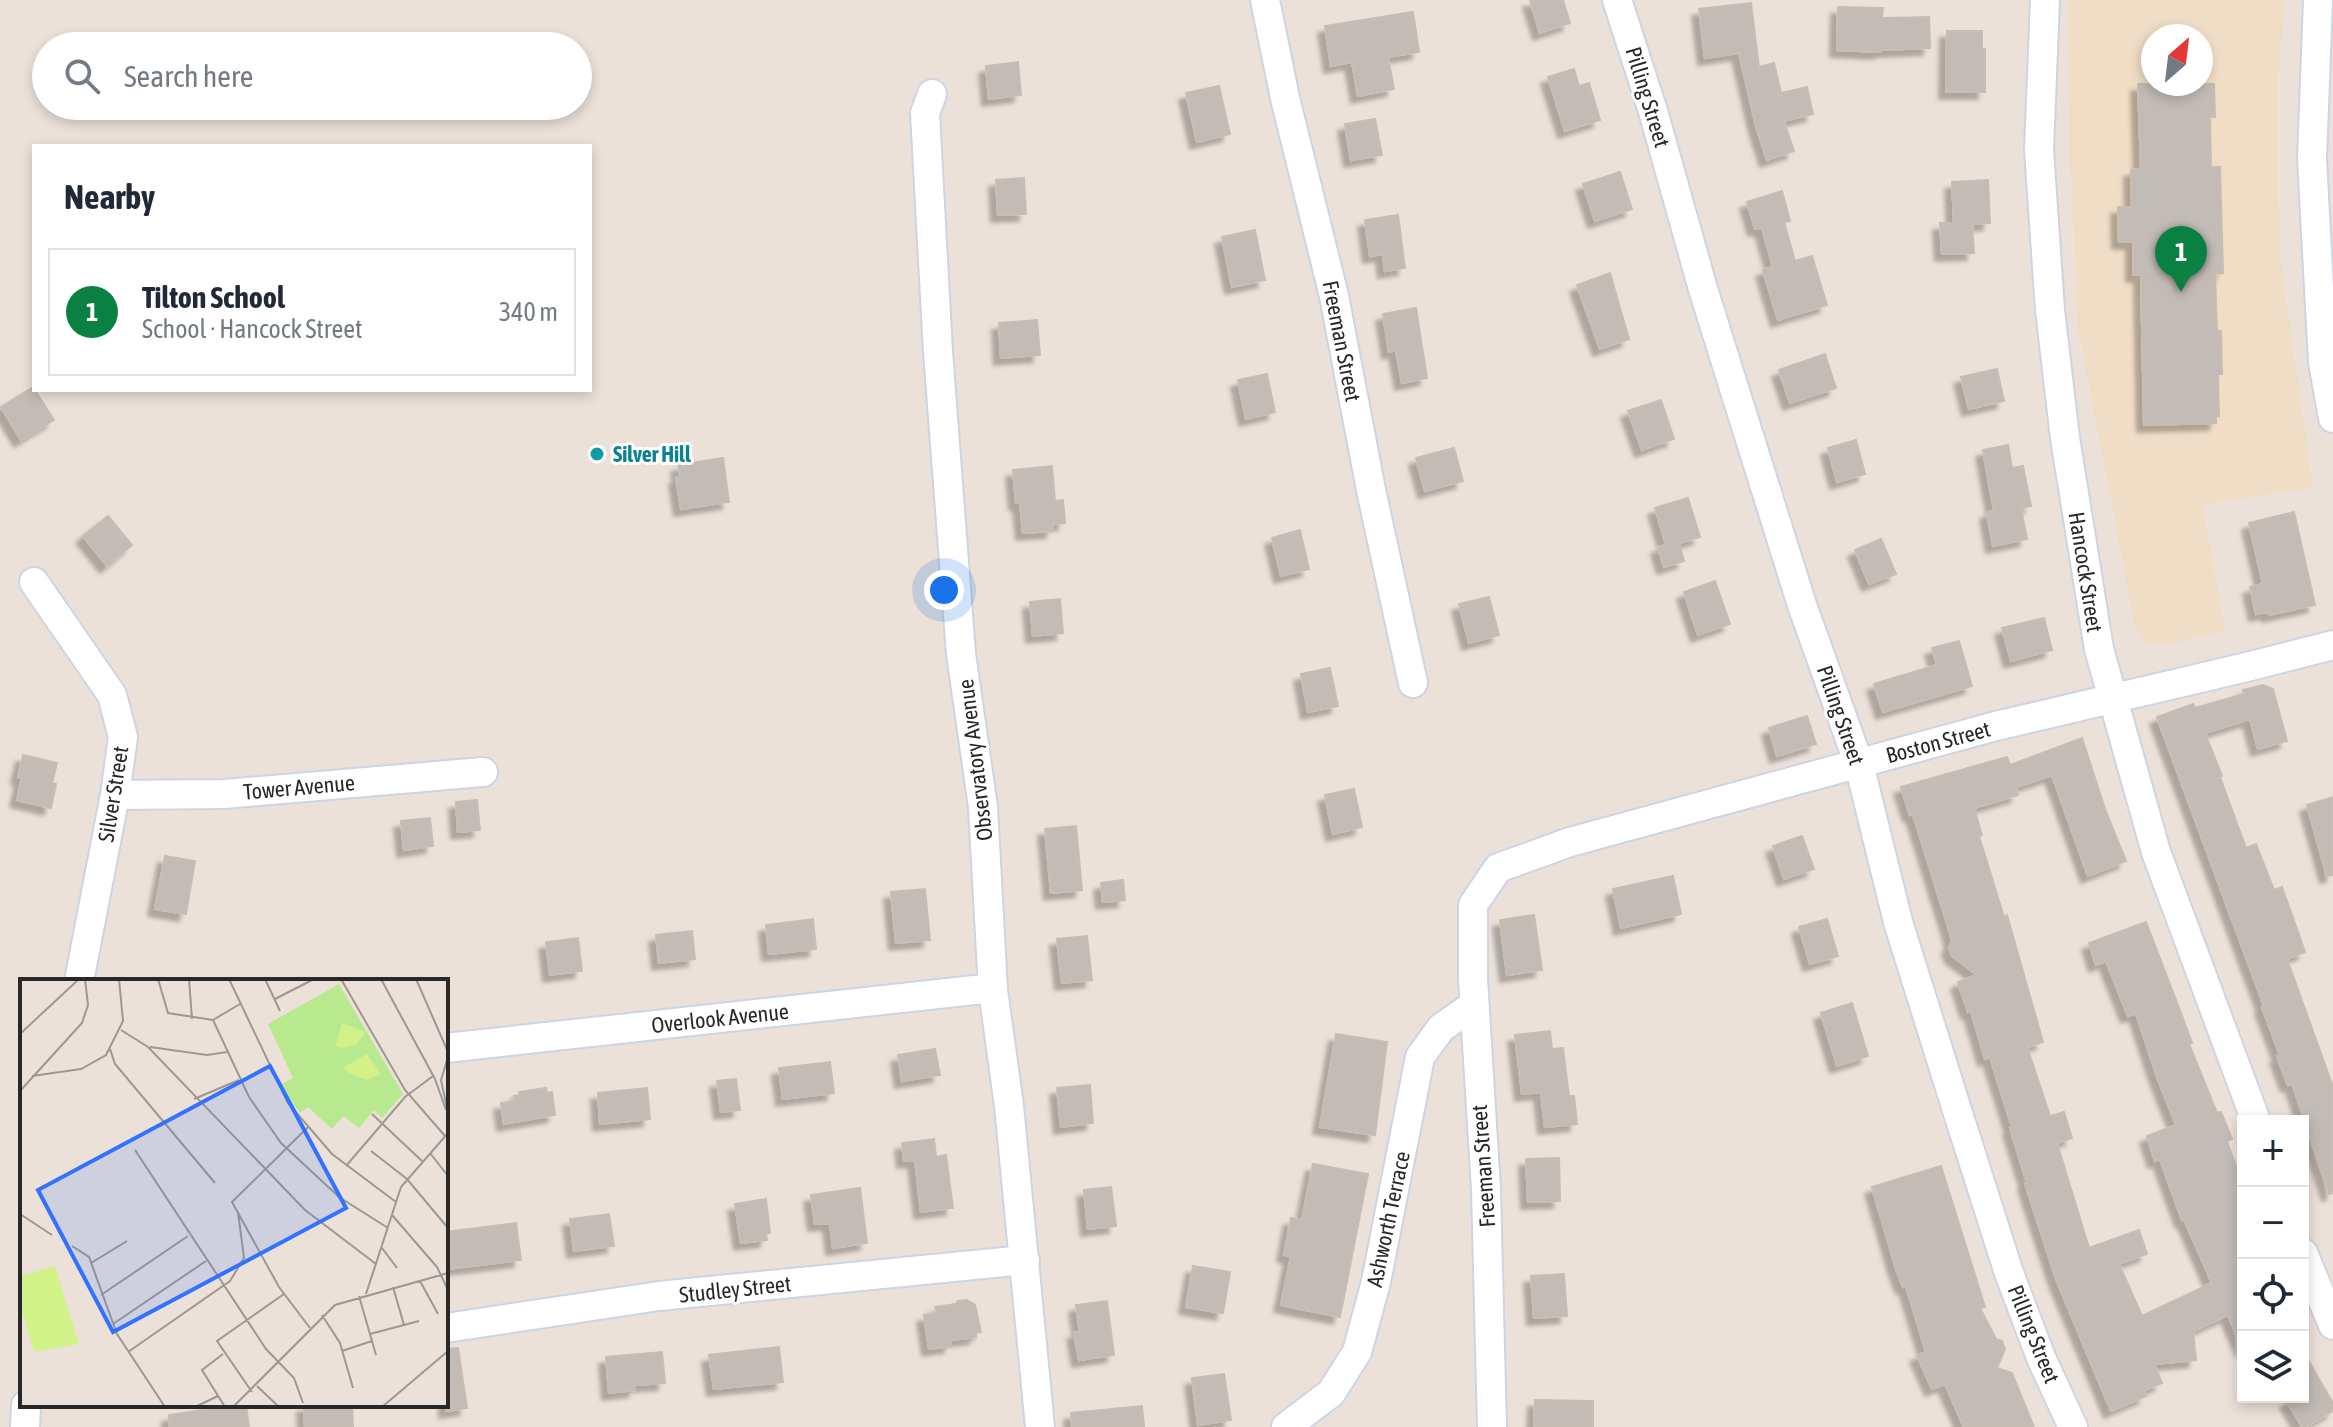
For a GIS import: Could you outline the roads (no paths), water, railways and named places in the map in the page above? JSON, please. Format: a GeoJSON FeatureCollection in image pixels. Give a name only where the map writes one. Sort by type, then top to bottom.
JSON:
{"type":"FeatureCollection","features":[{"type":"Feature","properties":{"kind":"street","name":"Freeman Street"},"geometry":{"type":"LineString","coordinates":[[1265,0],[1285,98],[1334,296],[1371,490],[1413,683]]}},
{"type":"Feature","properties":{"kind":"street","name":"Pilling Street"},"geometry":{"type":"LineString","coordinates":[[1617,0],[1802,605],[1859,764],[1898,922],[2009,1273],[2042,1360],[2073,1427]]}},
{"type":"Feature","properties":{"kind":"street","name":"Hancock Street"},"geometry":{"type":"LineString","coordinates":[[2045,0],[2039,150],[2050,310],[2065,438],[2096,635],[2156,852],[2254,1115]]}},
{"type":"Feature","properties":{"kind":"street"},"geometry":{"type":"LineString","coordinates":[[2318,0],[2312,159],[2323,362],[2333,418]]}},
{"type":"Feature","properties":{"kind":"street","name":"Observatory Avenue"},"geometry":{"type":"LineString","coordinates":[[932,94],[925,113],[938,352],[961,654],[983,807],[993,988],[1009,1106],[1040,1427]]}},
{"type":"Feature","properties":{"kind":"street","name":"Silver Street"},"geometry":{"type":"LineString","coordinates":[[34,582],[112,695],[123,737],[115,795],[79,979]]}},
{"type":"Feature","properties":{"kind":"street","name":"Boston Street"},"geometry":{"type":"LineString","coordinates":[[1473,905],[1498,868],[1570,842],[1996,726],[2333,645]]}},
{"type":"Feature","properties":{"kind":"street","name":"Tower Avenue"},"geometry":{"type":"LineString","coordinates":[[115,795],[224,794],[483,772]]}},
{"type":"Feature","properties":{"kind":"street","name":"Freeman Street"},"geometry":{"type":"LineString","coordinates":[[1473,905],[1474,1005],[1486,1189],[1492,1427]]}},
{"type":"Feature","properties":{"kind":"street","name":"Overlook Avenue"},"geometry":{"type":"LineString","coordinates":[[448,1048],[993,988]]}},
{"type":"Feature","properties":{"kind":"street","name":"Ashworth Terrace"},"geometry":{"type":"LineString","coordinates":[[1286,1427],[1331,1393],[1357,1352],[1376,1282],[1420,1057],[1441,1028],[1474,1005]]}},
{"type":"Feature","properties":{"kind":"street"},"geometry":{"type":"LineString","coordinates":[[2306,1259],[2333,1325]]}},
{"type":"Feature","properties":{"kind":"street","name":"Studley Street"},"geometry":{"type":"LineString","coordinates":[[448,1328],[659,1296],[1025,1260]]}},
{"type":"Feature","properties":{"kind":"street"},"geometry":{"type":"LineString","coordinates":[[25,1427],[26,1407]]}},
{"type":"Feature","properties":{"kind":"place","name":"Tilton School"},"geometry":{"type":"Point","coordinates":[2181,292]}},
{"type":"Feature","properties":{"kind":"place","name":"Silver Hill"},"geometry":{"type":"Point","coordinates":[597,454]}}]}
